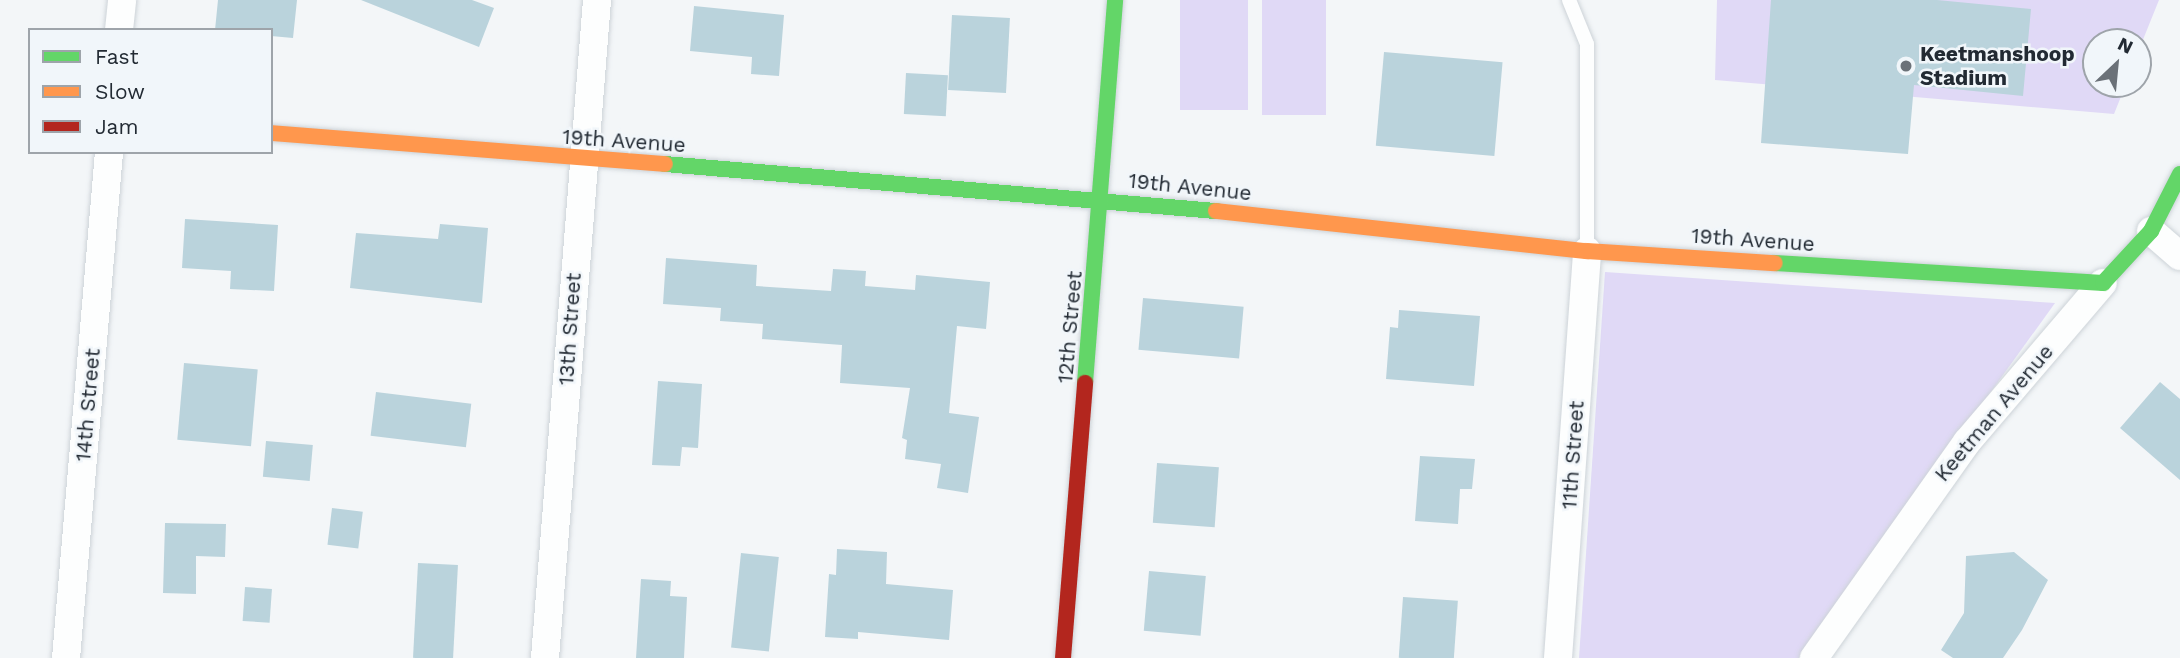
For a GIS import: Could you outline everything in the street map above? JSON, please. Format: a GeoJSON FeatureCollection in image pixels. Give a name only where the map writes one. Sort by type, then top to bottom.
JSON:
{"type":"FeatureCollection","features":[{"type":"Feature","properties":{"kind":"street"},"geometry":{"type":"LineString","coordinates":[[119,28],[122,0]]}},
{"type":"Feature","properties":{"kind":"street","name":"13th Street"},"geometry":{"type":"LineString","coordinates":[[545,658],[597,0]]}},
{"type":"Feature","properties":{"kind":"street","name":"12th Street"},"geometry":{"type":"LineString","coordinates":[[1063,658],[1102,199],[1115,0]]}},
{"type":"Feature","properties":{"kind":"street","name":"19th Avenue"},"geometry":{"type":"LineString","coordinates":[[273,133],[1102,199],[1587,251],[2103,283]]}},
{"type":"Feature","properties":{"kind":"street","name":"14th Street"},"geometry":{"type":"LineString","coordinates":[[66,658],[109,154]]}},
{"type":"Feature","properties":{"kind":"street","name":"Keetman Avenue"},"geometry":{"type":"LineString","coordinates":[[1814,658],[1967,442],[2151,231],[2180,174]]}},
{"type":"Feature","properties":{"kind":"street"},"geometry":{"type":"LineString","coordinates":[[2151,231],[2180,256]]}},
{"type":"Feature","properties":{"kind":"street","name":"11th Street"},"geometry":{"type":"LineString","coordinates":[[1558,658],[1587,251]]}},
{"type":"Feature","properties":{"kind":"lane"},"geometry":{"type":"LineString","coordinates":[[1569,0],[1587,44],[1587,251]]}},
{"type":"Feature","properties":{"kind":"shaded area"},"geometry":{"type":"Polygon","coordinates":[[[1180,0],[1248,0],[1248,110],[1180,110],[1180,0]]]}},
{"type":"Feature","properties":{"kind":"shaded area"},"geometry":{"type":"Polygon","coordinates":[[[1262,0],[1326,0],[1326,115],[1262,115],[1262,0]]]}},
{"type":"Feature","properties":{"kind":"shaded area","name":"Keetmanshoop Stadium"},"geometry":{"type":"Polygon","coordinates":[[[1717,0],[2159,0],[2148,28],[2082,28],[2082,98],[2120,98],[2114,114],[1715,80],[1717,0]]]}},
{"type":"Feature","properties":{"kind":"shaded area"},"geometry":{"type":"Polygon","coordinates":[[[1605,272],[2055,303],[1799,658],[1579,658],[1605,272]]]}},
{"type":"Feature","properties":{"kind":"building"},"geometry":{"type":"Polygon","coordinates":[[[218,0],[297,0],[293,38],[273,36],[273,28],[215,28],[218,0]]]}},
{"type":"Feature","properties":{"kind":"building"},"geometry":{"type":"Polygon","coordinates":[[[361,0],[472,0],[494,8],[479,47],[361,0]]]}},
{"type":"Feature","properties":{"kind":"building"},"geometry":{"type":"Polygon","coordinates":[[[1771,0],[1937,0],[2031,9],[2023,96],[1914,85],[1908,154],[1761,143],[1771,0]]]}},
{"type":"Feature","properties":{"kind":"building"},"geometry":{"type":"Polygon","coordinates":[[[694,6],[784,15],[779,76],[751,74],[752,57],[690,51],[694,6]]]}},
{"type":"Feature","properties":{"kind":"building"},"geometry":{"type":"Polygon","coordinates":[[[952,15],[1010,18],[1006,93],[948,90],[952,15]]]}},
{"type":"Feature","properties":{"kind":"building"},"geometry":{"type":"Polygon","coordinates":[[[1384,52],[1503,62],[1494,156],[1376,146],[1384,52]]]}},
{"type":"Feature","properties":{"kind":"building"},"geometry":{"type":"Polygon","coordinates":[[[906,73],[948,75],[946,116],[904,114],[906,73]]]}},
{"type":"Feature","properties":{"kind":"building"},"geometry":{"type":"Polygon","coordinates":[[[185,219],[278,225],[274,291],[230,289],[231,271],[182,268],[185,219]]]}},
{"type":"Feature","properties":{"kind":"building"},"geometry":{"type":"Polygon","coordinates":[[[440,224],[488,228],[482,303],[350,288],[356,233],[438,239],[440,224]]]}},
{"type":"Feature","properties":{"kind":"building"},"geometry":{"type":"Polygon","coordinates":[[[666,258],[757,265],[756,286],[831,291],[833,269],[866,271],[865,286],[915,290],[916,275],[990,282],[986,329],[957,326],[949,413],[979,417],[968,493],[937,488],[941,464],[905,459],[907,440],[902,438],[910,388],[840,383],[842,345],[762,339],[763,324],[720,321],[721,308],[663,304],[666,258]]]}},
{"type":"Feature","properties":{"kind":"building"},"geometry":{"type":"Polygon","coordinates":[[[1143,298],[1244,307],[1239,359],[1138,350],[1143,298]]]}},
{"type":"Feature","properties":{"kind":"building"},"geometry":{"type":"Polygon","coordinates":[[[1399,310],[1480,316],[1474,386],[1386,379],[1390,327],[1398,328],[1399,310]]]}},
{"type":"Feature","properties":{"kind":"building"},"geometry":{"type":"Polygon","coordinates":[[[184,363],[258,369],[251,446],[177,440],[184,363]]]}},
{"type":"Feature","properties":{"kind":"building"},"geometry":{"type":"Polygon","coordinates":[[[658,381],[702,384],[698,448],[682,447],[680,466],[652,465],[658,381]]]}},
{"type":"Feature","properties":{"kind":"building"},"geometry":{"type":"Polygon","coordinates":[[[2160,382],[2180,399],[2180,480],[2120,428],[2160,382]]]}},
{"type":"Feature","properties":{"kind":"building"},"geometry":{"type":"Polygon","coordinates":[[[376,392],[471,404],[466,447],[371,436],[376,392]]]}},
{"type":"Feature","properties":{"kind":"building"},"geometry":{"type":"Polygon","coordinates":[[[266,441],[313,445],[310,481],[263,477],[266,441]]]}},
{"type":"Feature","properties":{"kind":"building"},"geometry":{"type":"Polygon","coordinates":[[[1420,456],[1475,459],[1472,489],[1460,489],[1458,524],[1415,521],[1420,456]]]}},
{"type":"Feature","properties":{"kind":"building"},"geometry":{"type":"Polygon","coordinates":[[[1157,463],[1219,467],[1215,527],[1153,523],[1157,463]]]}},
{"type":"Feature","properties":{"kind":"building"},"geometry":{"type":"Polygon","coordinates":[[[332,508],[363,512],[358,549],[327,545],[332,508]]]}},
{"type":"Feature","properties":{"kind":"building"},"geometry":{"type":"Polygon","coordinates":[[[165,523],[226,524],[225,557],[196,556],[196,594],[163,593],[165,523]]]}},
{"type":"Feature","properties":{"kind":"building"},"geometry":{"type":"Polygon","coordinates":[[[837,549],[887,552],[886,584],[953,590],[949,640],[858,632],[858,639],[825,637],[829,574],[836,575],[837,549]]]}},
{"type":"Feature","properties":{"kind":"building"},"geometry":{"type":"Polygon","coordinates":[[[2014,552],[2048,580],[2022,630],[2003,658],[1953,658],[1941,650],[1964,613],[1966,556],[2014,552]]]}},
{"type":"Feature","properties":{"kind":"building"},"geometry":{"type":"Polygon","coordinates":[[[741,553],[779,557],[769,651],[731,647],[741,553]]]}},
{"type":"Feature","properties":{"kind":"building"},"geometry":{"type":"Polygon","coordinates":[[[418,563],[458,565],[453,658],[413,658],[418,563]]]}},
{"type":"Feature","properties":{"kind":"building"},"geometry":{"type":"Polygon","coordinates":[[[1149,571],[1206,576],[1201,636],[1144,631],[1149,571]]]}},
{"type":"Feature","properties":{"kind":"building"},"geometry":{"type":"Polygon","coordinates":[[[641,579],[671,581],[670,596],[687,597],[684,658],[636,658],[641,579]]]}},
{"type":"Feature","properties":{"kind":"building"},"geometry":{"type":"Polygon","coordinates":[[[245,587],[272,589],[270,623],[243,621],[245,587]]]}},
{"type":"Feature","properties":{"kind":"building"},"geometry":{"type":"Polygon","coordinates":[[[1403,597],[1458,601],[1454,658],[1399,658],[1403,597]]]}},
{"type":"Feature","properties":{"kind":"traffic: fast"},"geometry":{"type":"LineString","coordinates":[[1085,383],[1115,0]]}},
{"type":"Feature","properties":{"kind":"traffic: fast"},"geometry":{"type":"LineString","coordinates":[[665,164],[1216,211]]}},
{"type":"Feature","properties":{"kind":"traffic: fast"},"geometry":{"type":"LineString","coordinates":[[1775,263],[2103,283],[2151,231],[2180,174]]}},
{"type":"Feature","properties":{"kind":"traffic: slow"},"geometry":{"type":"LineString","coordinates":[[273,133],[665,164]]}},
{"type":"Feature","properties":{"kind":"traffic: slow"},"geometry":{"type":"LineString","coordinates":[[1216,211],[1587,251],[1775,263]]}},
{"type":"Feature","properties":{"kind":"traffic: jam"},"geometry":{"type":"LineString","coordinates":[[1063,658],[1085,383]]}},
{"type":"Feature","properties":{"kind":"place","name":"Keetmanshoop Stadium"},"geometry":{"type":"Point","coordinates":[1906,66]}}]}
